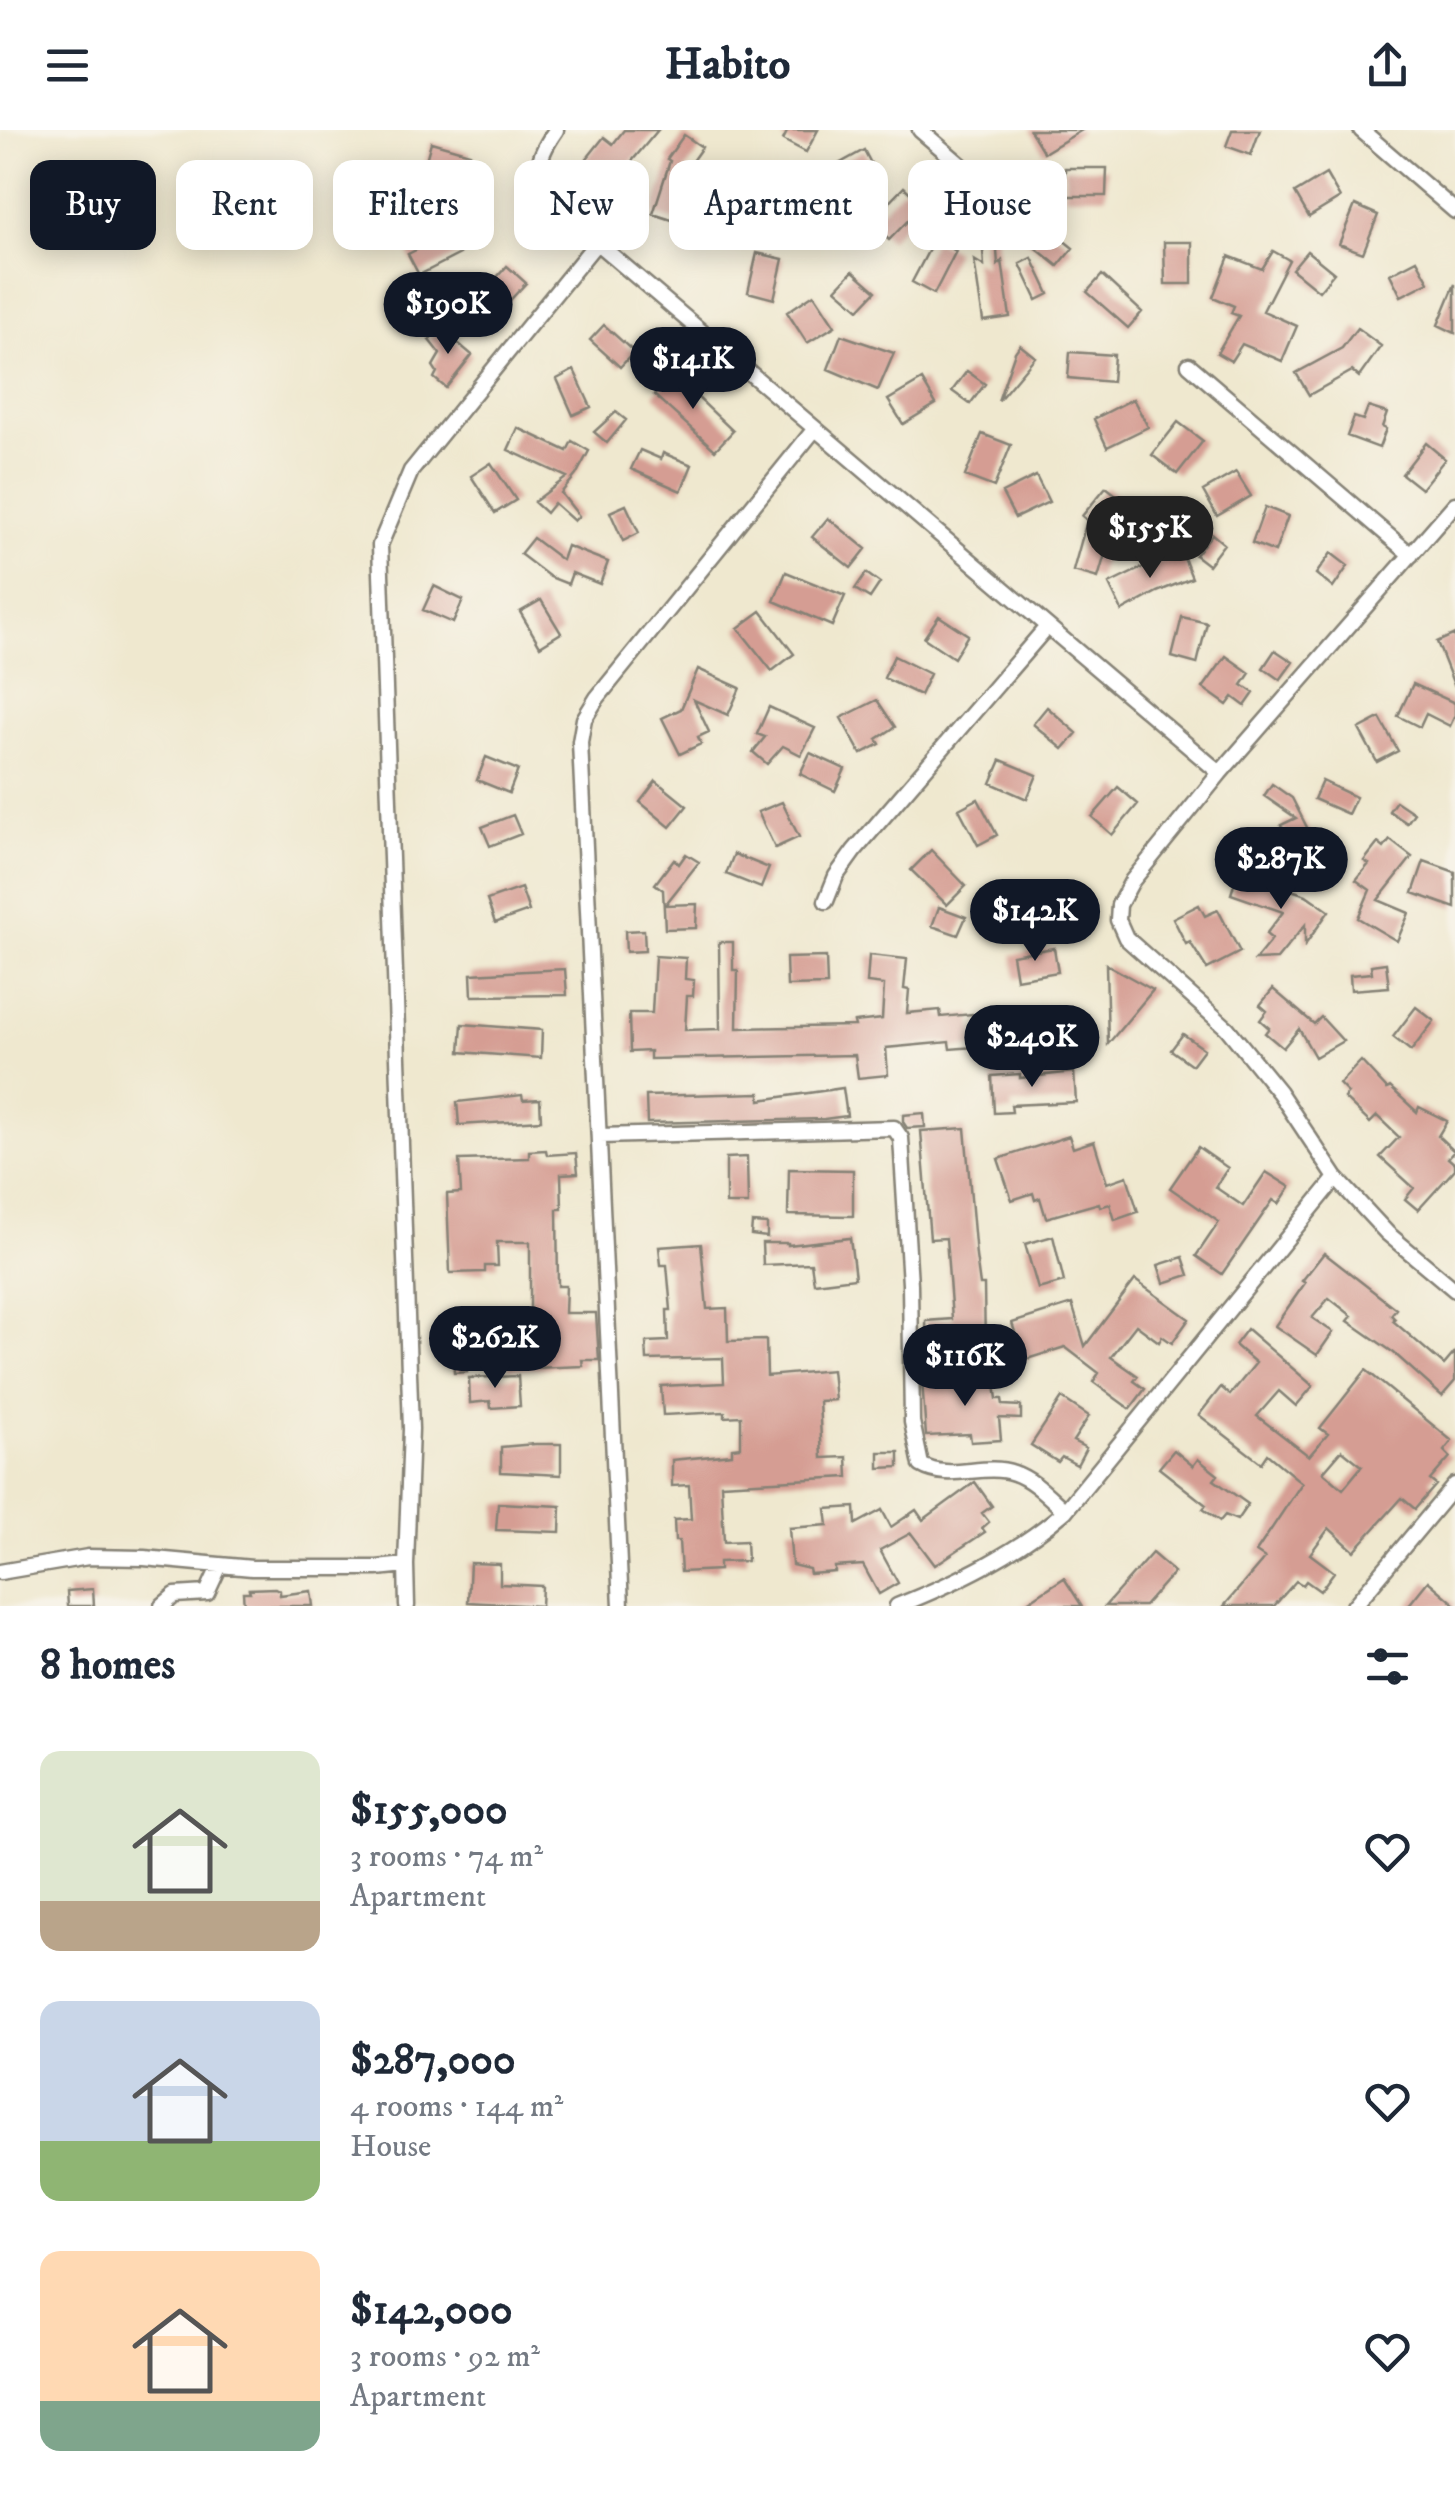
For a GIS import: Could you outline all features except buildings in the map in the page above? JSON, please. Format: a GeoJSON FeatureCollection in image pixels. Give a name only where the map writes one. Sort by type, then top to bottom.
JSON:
{"type":"FeatureCollection","features":[{"type":"Feature","properties":{"kind":"street"},"geometry":{"type":"LineString","coordinates":[[540,160],[556,130]]}},
{"type":"Feature","properties":{"kind":"street"},"geometry":{"type":"LineString","coordinates":[[920,130],[954,160]]}},
{"type":"Feature","properties":{"kind":"street"},"geometry":{"type":"LineString","coordinates":[[1361,130],[1455,211]]}},
{"type":"Feature","properties":{"kind":"street"},"geometry":{"type":"LineString","coordinates":[[407,1606],[411,1429],[380,545],[411,472],[591,250]]}},
{"type":"Feature","properties":{"kind":"street"},"geometry":{"type":"LineString","coordinates":[[606,250],[1220,773]]}},
{"type":"Feature","properties":{"kind":"street"},"geometry":{"type":"LineString","coordinates":[[1190,364],[1411,555]]}},
{"type":"Feature","properties":{"kind":"street"},"geometry":{"type":"LineString","coordinates":[[621,1606],[580,742],[584,719],[597,698],[814,430]]}},
{"type":"Feature","properties":{"kind":"street"},"geometry":{"type":"LineString","coordinates":[[1455,504],[1220,773],[1132,881],[1119,905],[1118,920],[1126,938],[1227,1028],[1257,1063],[1336,1178],[1387,1233],[1455,1290]]}},
{"type":"Feature","properties":{"kind":"street"},"geometry":{"type":"LineString","coordinates":[[826,901],[836,876],[854,851],[1046,628]]}},
{"type":"Feature","properties":{"kind":"street"},"geometry":{"type":"LineString","coordinates":[[600,1136],[894,1128],[901,1138],[910,1284],[912,1422],[921,1464],[935,1473],[993,1470],[1016,1474],[1030,1480],[1065,1511]]}},
{"type":"Feature","properties":{"kind":"street"},"geometry":{"type":"LineString","coordinates":[[897,1606],[1004,1556],[1065,1511],[1336,1178]]}},
{"type":"Feature","properties":{"kind":"street"},"geometry":{"type":"LineString","coordinates":[[1354,1606],[1455,1485]]}},
{"type":"Feature","properties":{"kind":"street"},"geometry":{"type":"LineString","coordinates":[[0,1572],[88,1557],[299,1568],[406,1565]]}},
{"type":"Feature","properties":{"kind":"street"},"geometry":{"type":"LineString","coordinates":[[162,1606],[176,1595],[206,1594],[220,1565]]}}]}
